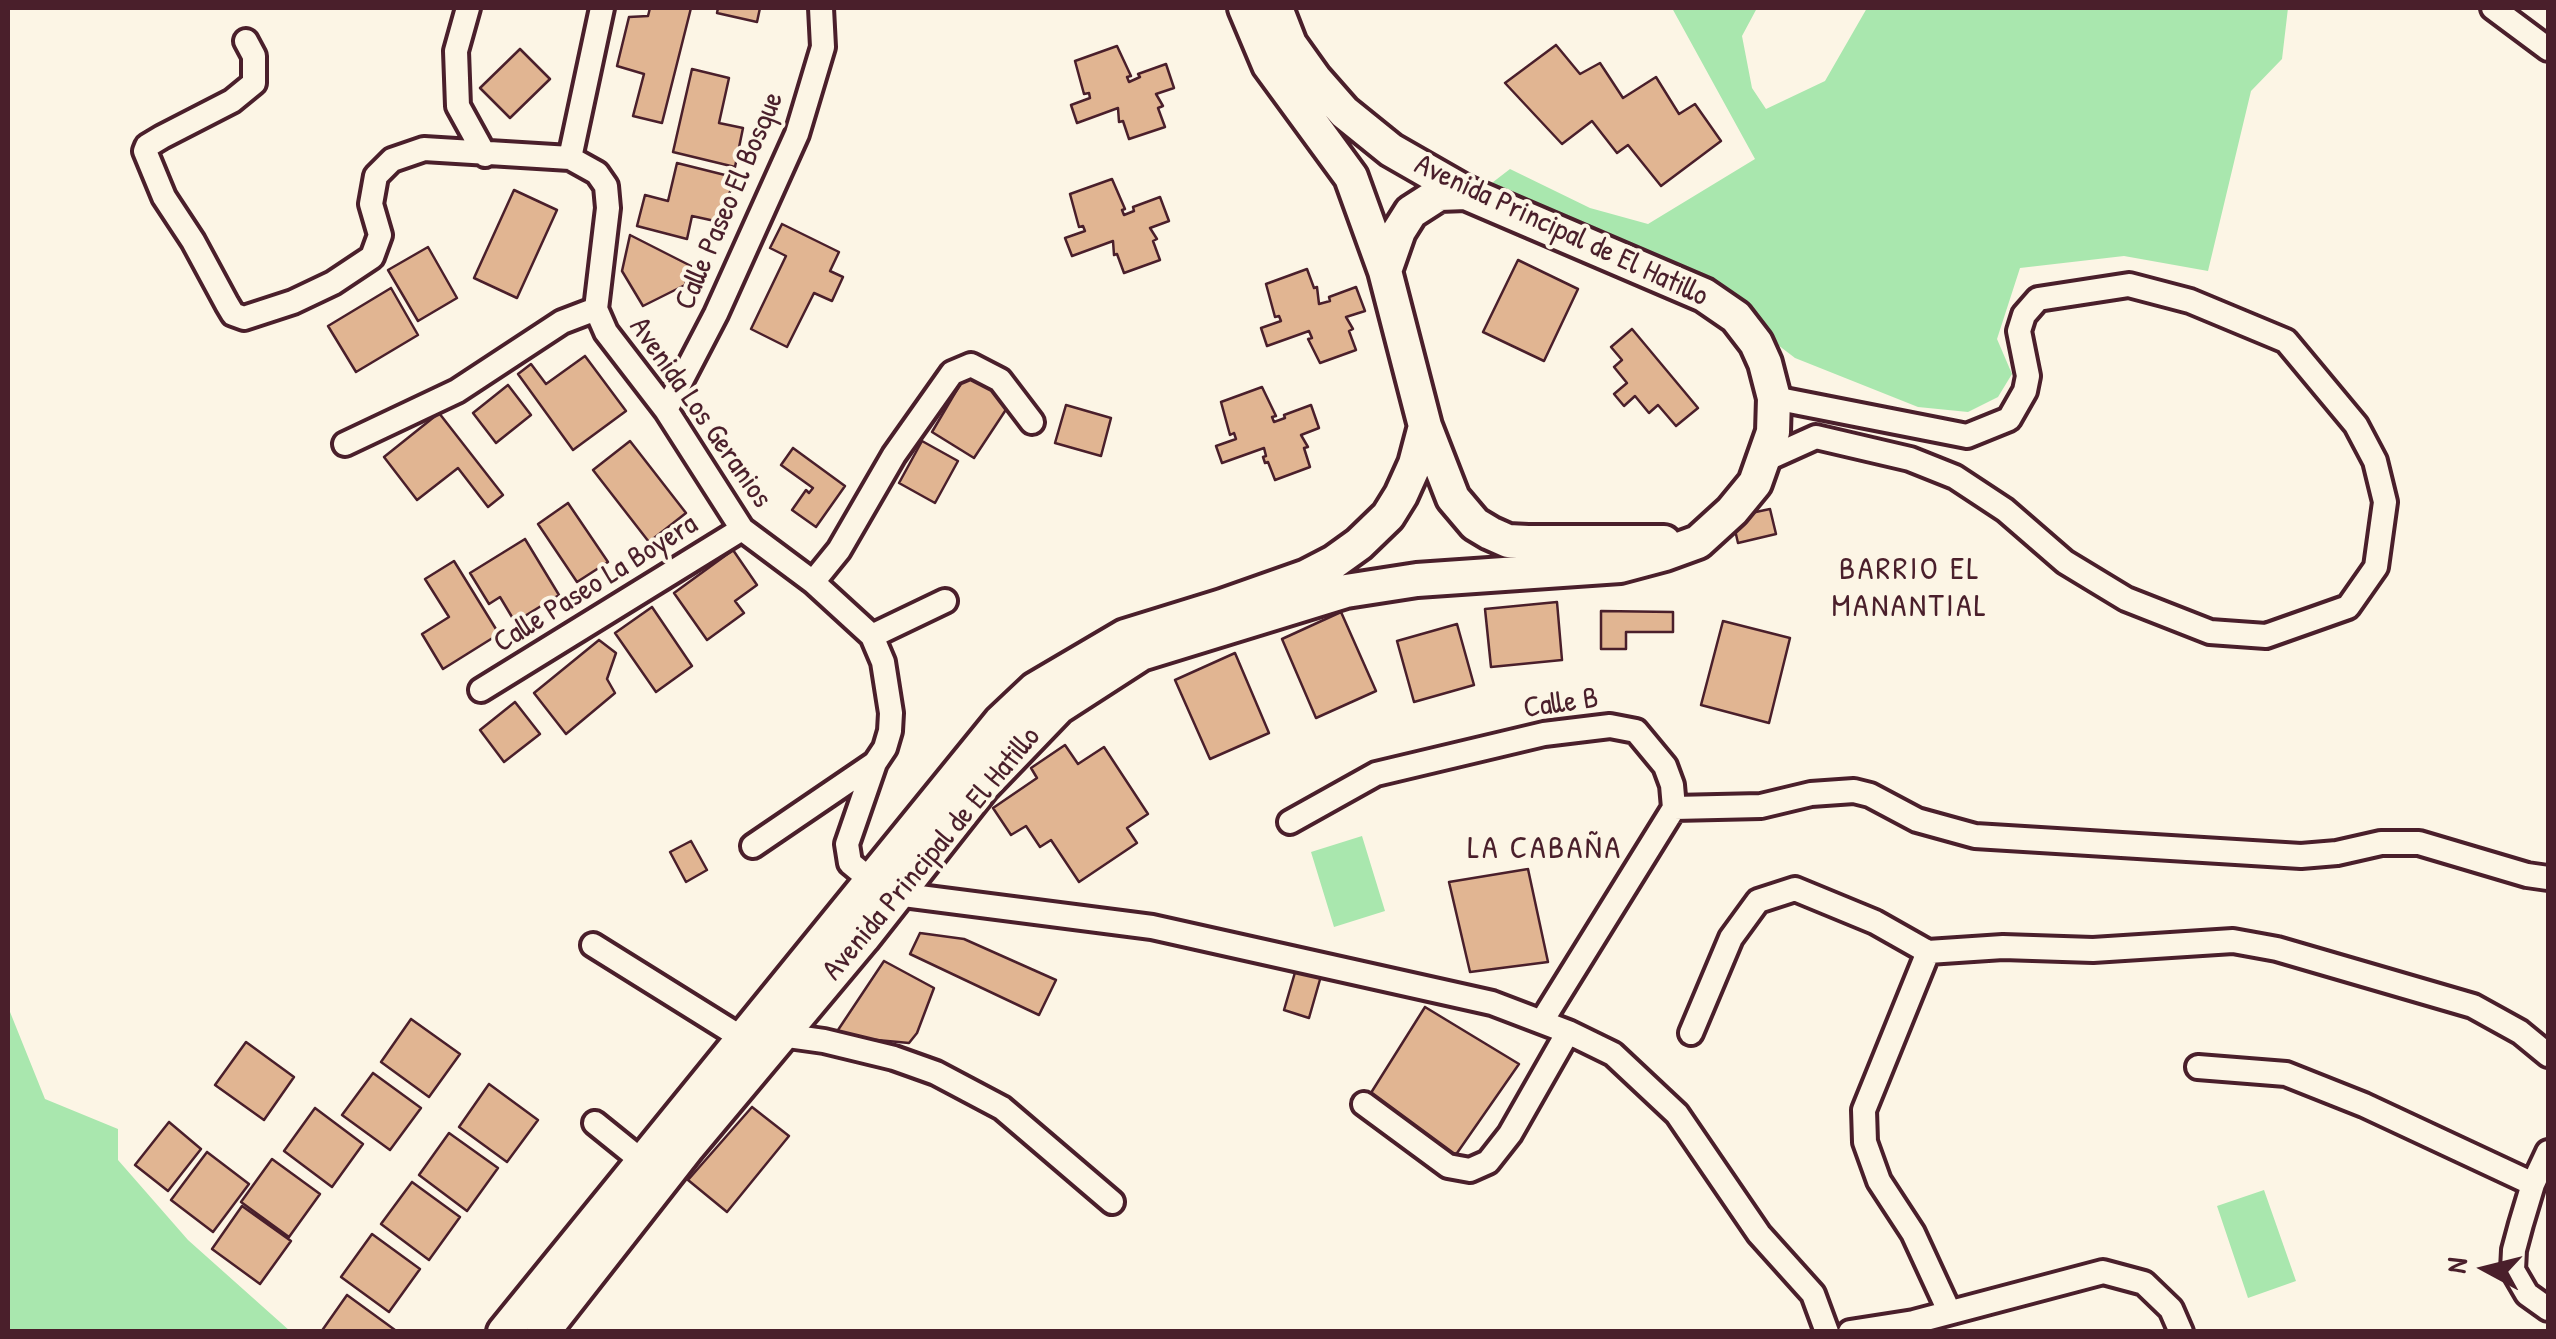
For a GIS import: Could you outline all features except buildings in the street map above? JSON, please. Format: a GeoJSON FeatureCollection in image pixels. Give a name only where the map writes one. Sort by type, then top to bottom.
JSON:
{"type":"FeatureCollection","features":[{"type":"Feature","properties":{"kind":"main road"},"geometry":{"type":"LineString","coordinates":[[1245,8],[1269,65],[1351,177],[1385,272],[1424,426],[1453,498],[1475,524],[1508,541],[1698,542]]}},
{"type":"Feature","properties":{"kind":"main road","name":"Avenida Principal de El Hatillo"},"geometry":{"type":"LineString","coordinates":[[504,1332],[742,1038],[1059,707],[1141,654],[1346,591],[1417,580],[1620,566],[1698,542],[1755,483],[1773,432],[1774,398],[1756,343],[1736,317],[1704,295],[1466,193],[1391,150],[1344,112],[1290,44],[1276,8]]}},
{"type":"Feature","properties":{"kind":"main road"},"geometry":{"type":"LineString","coordinates":[[1385,272],[1399,231],[1411,212],[1439,194],[1466,193]]}},
{"type":"Feature","properties":{"kind":"main road","name":"Avenida Principal de El Hatillo"},"geometry":{"type":"LineString","coordinates":[[543,1332],[781,1035],[1000,722],[1036,689],[1125,636],[1307,576],[1334,562],[1388,516],[1415,464],[1424,426]]}},
{"type":"Feature","properties":{"kind":"street"},"geometry":{"type":"LineString","coordinates":[[468,8],[456,51],[458,106],[485,155]]}},
{"type":"Feature","properties":{"kind":"street"},"geometry":{"type":"LineString","coordinates":[[246,41],[254,56],[254,83],[232,101],[162,137],[144,151],[164,197],[233,314],[244,318],[294,302],[333,283],[372,256],[380,235],[371,204],[376,176],[392,160],[424,149],[570,158],[602,8]]}},
{"type":"Feature","properties":{"kind":"street","name":"Calle Paseo El Bosque"},"geometry":{"type":"LineString","coordinates":[[666,410],[716,314],[797,134],[823,47],[821,8]]}},
{"type":"Feature","properties":{"kind":"street"},"geometry":{"type":"LineString","coordinates":[[2493,8],[2548,49]]}},
{"type":"Feature","properties":{"kind":"street","name":"Avenida Los Geranios"},"geometry":{"type":"LineString","coordinates":[[570,158],[597,173],[606,186],[608,208],[596,309],[606,332],[666,410],[742,530],[813,582],[872,636],[887,678],[892,713],[885,748],[874,763],[846,844],[850,862],[884,888]]}},
{"type":"Feature","properties":{"kind":"street"},"geometry":{"type":"LineString","coordinates":[[1765,460],[1816,437],[1910,459],[1955,477],[2005,510],[2064,562],[2126,599],[2210,632],[2266,636],[2348,607],[2376,567],[2385,502],[2375,461],[2356,425],[2286,341],[2190,300],[2129,285],[2038,299],[2024,314],[2019,331],[2028,376],[2025,391],[2009,419],[1966,436],[1774,398]]}},
{"type":"Feature","properties":{"kind":"street"},"geometry":{"type":"LineString","coordinates":[[346,444],[457,391],[562,322],[596,309]]}},
{"type":"Feature","properties":{"kind":"street"},"geometry":{"type":"LineString","coordinates":[[813,582],[838,550],[894,455],[952,373],[971,365],[1000,380],[1032,422]]}},
{"type":"Feature","properties":{"kind":"street"},"geometry":{"type":"LineString","coordinates":[[1814,408],[1816,437]]}},
{"type":"Feature","properties":{"kind":"street","name":"Calle Paseo La Boyera"},"geometry":{"type":"LineString","coordinates":[[481,690],[742,530]]}},
{"type":"Feature","properties":{"kind":"street"},"geometry":{"type":"LineString","coordinates":[[872,636],[944,601]]}},
{"type":"Feature","properties":{"kind":"street","name":"Calle B"},"geometry":{"type":"LineString","coordinates":[[1290,822],[1376,774],[1544,734],[1610,726],[1636,731],[1665,766],[1674,808]]}},
{"type":"Feature","properties":{"kind":"street"},"geometry":{"type":"LineString","coordinates":[[752,846],[874,763]]}},
{"type":"Feature","properties":{"kind":"street"},"geometry":{"type":"LineString","coordinates":[[1542,1021],[1674,808],[1761,806],[1811,794],[1854,791],[1870,795],[1917,820],[1975,836],[2301,856],[2381,843],[2420,843],[2548,878]]}},
{"type":"Feature","properties":{"kind":"street"},"geometry":{"type":"LineString","coordinates":[[884,888],[1152,927],[1492,1003],[1568,1032],[1614,1054],[1676,1114],[1759,1234],[1812,1294],[1827,1332]]}},
{"type":"Feature","properties":{"kind":"street"},"geometry":{"type":"LineString","coordinates":[[1691,1033],[1731,938],[1758,901],[1795,889],[1875,922],[1928,952],[2003,948],[2094,950],[2234,941],[2276,949],[2473,1006],[2520,1032],[2548,1056]]}},
{"type":"Feature","properties":{"kind":"street"},"geometry":{"type":"LineString","coordinates":[[593,945],[742,1038]]}},
{"type":"Feature","properties":{"kind":"street"},"geometry":{"type":"LineString","coordinates":[[1928,952],[1864,1110],[1865,1142],[1879,1182],[1913,1234],[1949,1311]]}},
{"type":"Feature","properties":{"kind":"street"},"geometry":{"type":"LineString","coordinates":[[1364,1104],[1448,1166],[1470,1170],[1488,1162],[1510,1134],[1568,1032]]}},
{"type":"Feature","properties":{"kind":"street"},"geometry":{"type":"LineString","coordinates":[[781,1035],[894,1058],[936,1073],[1002,1108],[1112,1202]]}},
{"type":"Feature","properties":{"kind":"street"},"geometry":{"type":"LineString","coordinates":[[2198,1067],[2286,1074],[2533,1184]]}},
{"type":"Feature","properties":{"kind":"street"},"geometry":{"type":"LineString","coordinates":[[595,1123],[642,1161]]}},
{"type":"Feature","properties":{"kind":"street"},"geometry":{"type":"LineString","coordinates":[[2548,1152],[2533,1184],[2514,1250],[2513,1270],[2527,1294],[2548,1309]]}},
{"type":"Feature","properties":{"kind":"street"},"geometry":{"type":"LineString","coordinates":[[1850,1332],[2005,1300],[2103,1272],[2144,1283],[2170,1310],[2181,1332]]}},
{"type":"Feature","properties":{"kind":"green space"},"geometry":{"type":"Polygon","coordinates":[[[1672,8],[1757,8],[1742,36],[1752,88],[1766,109],[1825,81],[1867,8],[2288,8],[2282,59],[2251,91],[2208,271],[2124,256],[2020,268],[1997,339],[2012,374],[1998,397],[1968,412],[1918,407],[1795,358],[1765,335],[1726,290],[1484,189],[1510,169],[1590,208],[1648,224],[1755,159],[1672,8]]]}},
{"type":"Feature","properties":{"kind":"green space"},"geometry":{"type":"Polygon","coordinates":[[[1362,836],[1385,911],[1334,927],[1311,852],[1362,836]]]}},
{"type":"Feature","properties":{"kind":"green space"},"geometry":{"type":"Polygon","coordinates":[[[8,1007],[45,1099],[118,1129],[118,1160],[188,1240],[290,1331],[8,1331],[8,1007]]]}},
{"type":"Feature","properties":{"kind":"green space"},"geometry":{"type":"Polygon","coordinates":[[[2264,1190],[2296,1281],[2248,1298],[2217,1206],[2264,1190]]]}},
{"type":"Feature","properties":{"kind":"district","name":"BARRIO EL MANANTIAL"},"geometry":{"type":"Point","coordinates":[1910,588]}},
{"type":"Feature","properties":{"kind":"district","name":"LA CABAÑA"},"geometry":{"type":"Point","coordinates":[1545,849]}}]}
